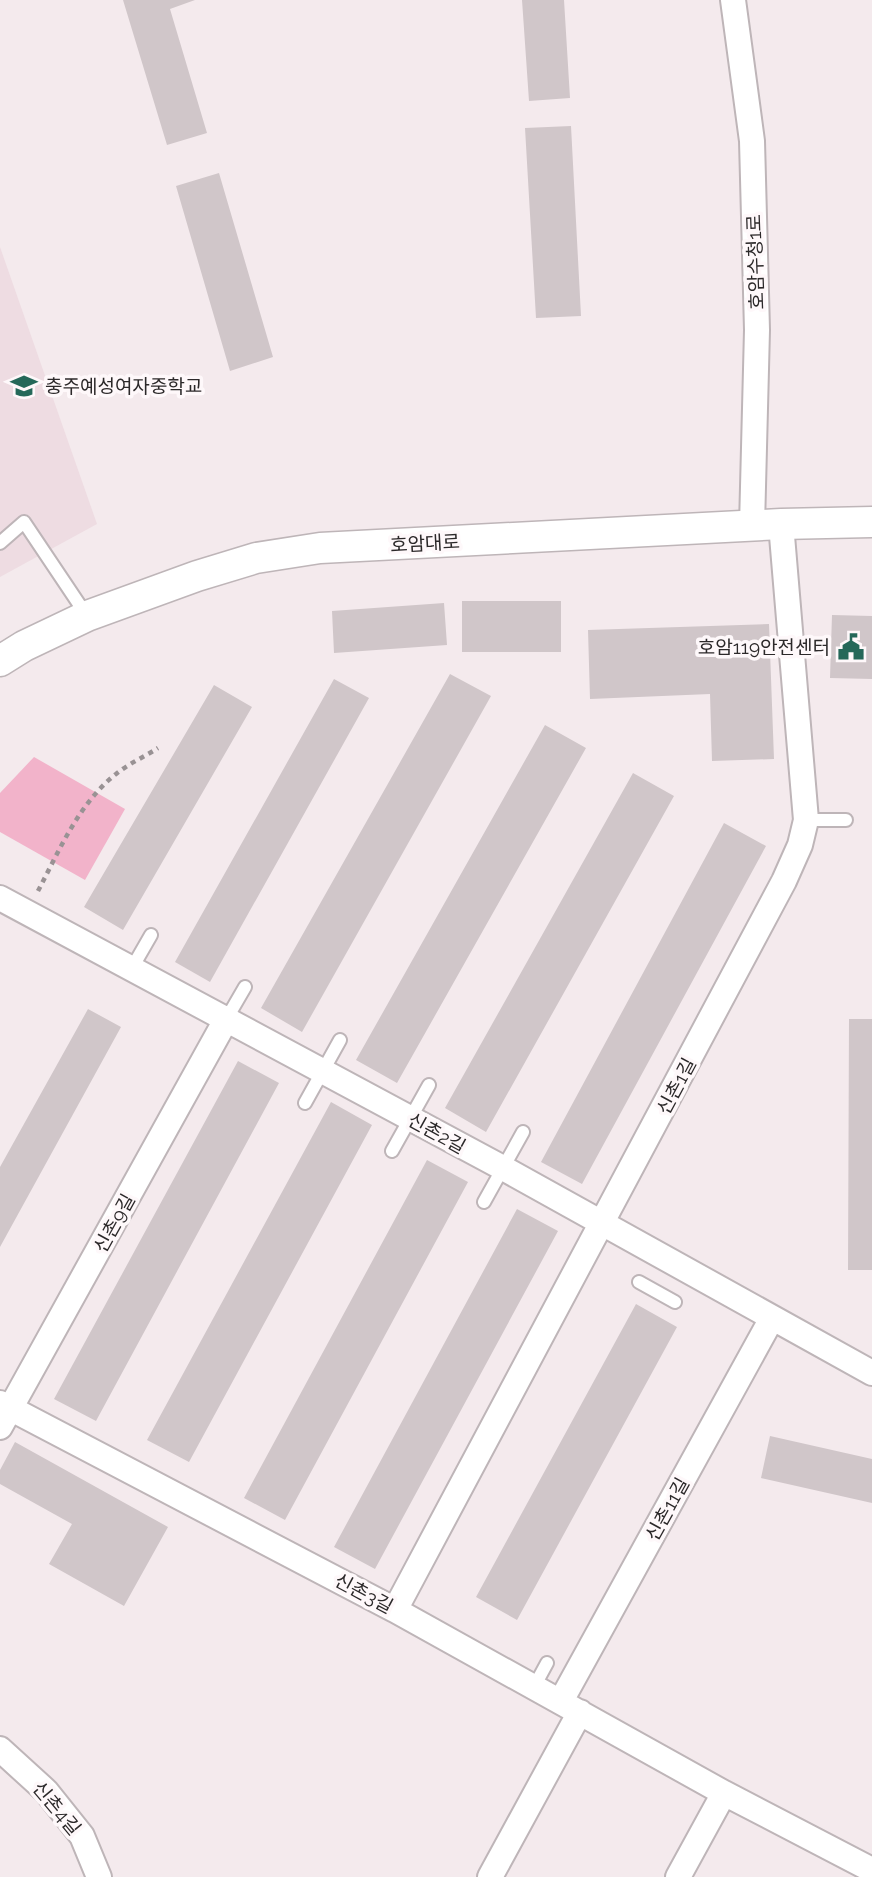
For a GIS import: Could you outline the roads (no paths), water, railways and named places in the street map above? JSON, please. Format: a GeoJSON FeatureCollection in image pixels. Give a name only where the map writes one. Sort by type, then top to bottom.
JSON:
{"type":"FeatureCollection","features":[{"type":"Feature","properties":{"kind":"street","name":"호암수청1로"},"geometry":{"type":"LineString","coordinates":[[733,0],[752,141],[757,330],[767,525]]}},
{"type":"Feature","properties":{"kind":"street","name":"호암대로"},"geometry":{"type":"LineString","coordinates":[[0,661],[24,646],[87,616],[197,576],[256,558],[320,548],[872,522]]}},
{"type":"Feature","properties":{"kind":"street","name":"신촌1길"},"geometry":{"type":"LineString","coordinates":[[395,1610],[603,1225],[784,881],[800,845],[806,820],[767,525]]}},
{"type":"Feature","properties":{"kind":"street","name":"신촌2길"},"geometry":{"type":"LineString","coordinates":[[0,898],[503,1168],[872,1373]]}},
{"type":"Feature","properties":{"kind":"street","name":"신촌9길"},"geometry":{"type":"LineString","coordinates":[[4,1413],[227,1018]]}},
{"type":"Feature","properties":{"kind":"street","name":"신촌11길"},"geometry":{"type":"LineString","coordinates":[[490,1877],[570,1707],[772,1318]]}},
{"type":"Feature","properties":{"kind":"street","name":"신촌3길"},"geometry":{"type":"LineString","coordinates":[[4,1413],[395,1610],[724,1793],[872,1870]]}},
{"type":"Feature","properties":{"kind":"street","name":"신촌4길"},"geometry":{"type":"LineString","coordinates":[[0,1749],[46,1791],[82,1836],[99,1877]]}},
{"type":"Feature","properties":{"kind":"street"},"geometry":{"type":"LineString","coordinates":[[678,1877],[724,1793]]}},
{"type":"Feature","properties":{"kind":"lane"},"geometry":{"type":"LineString","coordinates":[[0,543],[24,522],[87,616]]}},
{"type":"Feature","properties":{"kind":"lane"},"geometry":{"type":"LineString","coordinates":[[806,820],[846,820]]}},
{"type":"Feature","properties":{"kind":"lane"},"geometry":{"type":"LineString","coordinates":[[132,968],[151,935]]}},
{"type":"Feature","properties":{"kind":"lane"},"geometry":{"type":"LineString","coordinates":[[227,1018],[245,987]]}},
{"type":"Feature","properties":{"kind":"lane"},"geometry":{"type":"LineString","coordinates":[[305,1103],[340,1040]]}},
{"type":"Feature","properties":{"kind":"lane"},"geometry":{"type":"LineString","coordinates":[[392,1151],[429,1085]]}},
{"type":"Feature","properties":{"kind":"lane"},"geometry":{"type":"LineString","coordinates":[[484,1202],[523,1132]]}},
{"type":"Feature","properties":{"kind":"lane"},"geometry":{"type":"LineString","coordinates":[[639,1282],[675,1302]]}},
{"type":"Feature","properties":{"kind":"lane"},"geometry":{"type":"LineString","coordinates":[[534,1687],[547,1663]]}},
{"type":"Feature","properties":{"kind":"place","name":"충주예성여자중학교"},"geometry":{"type":"Point","coordinates":[24,386]}},
{"type":"Feature","properties":{"kind":"place","name":"호암119안전센터"},"geometry":{"type":"Point","coordinates":[851,647]}}]}
